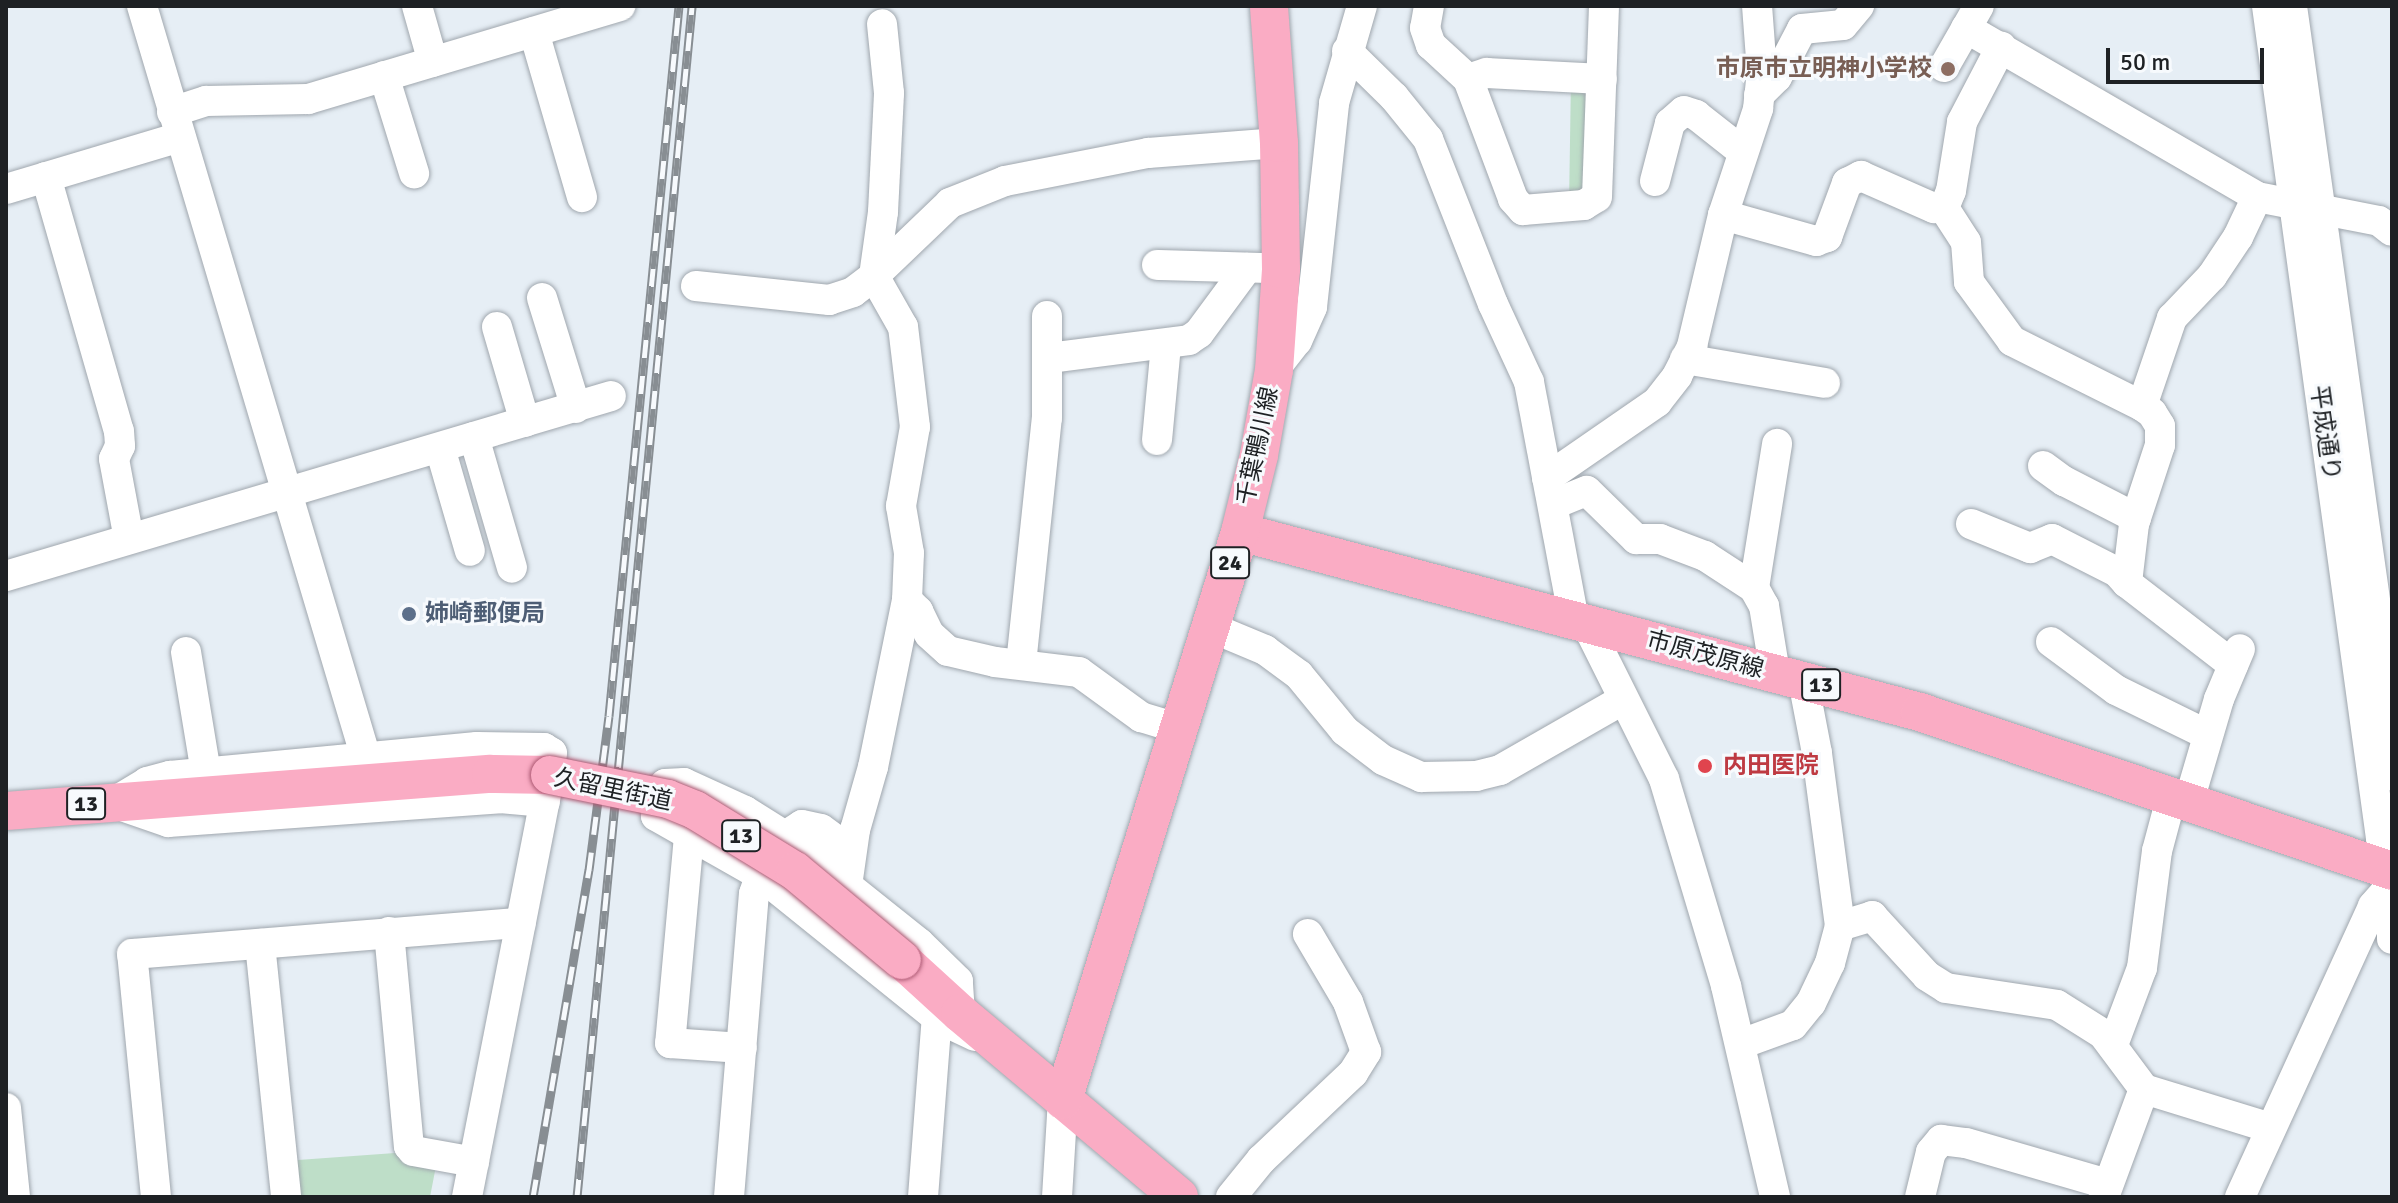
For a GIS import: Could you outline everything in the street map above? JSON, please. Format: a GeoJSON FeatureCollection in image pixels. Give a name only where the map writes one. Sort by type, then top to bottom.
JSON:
{"type":"FeatureCollection","features":[{"type":"Feature","properties":{"kind":"main road","name":"千葉鴨川線"},"geometry":{"type":"LineString","coordinates":[[1063,1100],[1240,532],[1274,370],[1264,268],[1279,143],[1269,6]]}},
{"type":"Feature","properties":{"kind":"main road","name":"市原茂原線"},"geometry":{"type":"LineString","coordinates":[[1240,532],[1920,712],[2392,871]]}},
{"type":"Feature","properties":{"kind":"main road","name":"久留里街道"},"geometry":{"type":"LineString","coordinates":[[6,811],[527,773],[609,785],[668,799],[695,810],[764,849],[902,960],[945,1009],[1001,1048],[1179,1197]]}},
{"type":"Feature","properties":{"kind":"street"},"geometry":{"type":"LineString","coordinates":[[142,6],[285,494],[352,759]]}},
{"type":"Feature","properties":{"kind":"street"},"geometry":{"type":"LineString","coordinates":[[417,6],[433,62]]}},
{"type":"Feature","properties":{"kind":"street"},"geometry":{"type":"LineString","coordinates":[[6,189],[46,177],[176,124],[206,101],[308,99],[620,6]]}},
{"type":"Feature","properties":{"kind":"street"},"geometry":{"type":"LineString","coordinates":[[1274,370],[1280,367],[1297,341],[1312,307],[1334,103],[1362,6]]}},
{"type":"Feature","properties":{"kind":"street"},"geometry":{"type":"LineString","coordinates":[[1429,6],[1425,28],[1431,45],[1468,79],[1513,199],[1523,210],[1584,205],[1597,197],[1604,6]]}},
{"type":"Feature","properties":{"kind":"street"},"geometry":{"type":"LineString","coordinates":[[1550,491],[1657,402],[1685,359],[1699,318],[1723,215],[1759,95],[1762,72],[1757,6]]}},
{"type":"Feature","properties":{"kind":"street"},"geometry":{"type":"LineString","coordinates":[[1759,95],[1777,77],[1802,29],[1843,25],[1859,6]]}},
{"type":"Feature","properties":{"kind":"street"},"geometry":{"type":"LineString","coordinates":[[1944,67],[1972,17],[2001,47],[2257,197],[2379,221],[2392,231]]}},
{"type":"Feature","properties":{"kind":"street","name":"平成通り"},"geometry":{"type":"LineString","coordinates":[[2281,19],[2381,838],[2392,858]]}},
{"type":"Feature","properties":{"kind":"street"},"geometry":{"type":"LineString","coordinates":[[848,876],[907,600],[909,553],[901,506],[915,427],[903,327],[874,276],[883,212],[889,93],[882,24]]}},
{"type":"Feature","properties":{"kind":"street"},"geometry":{"type":"LineString","coordinates":[[534,32],[582,197]]}},
{"type":"Feature","properties":{"kind":"street"},"geometry":{"type":"LineString","coordinates":[[1944,208],[1951,191],[1962,122],[2001,47]]}},
{"type":"Feature","properties":{"kind":"street"},"geometry":{"type":"LineString","coordinates":[[1347,51],[1394,97],[1428,139],[1493,304],[1529,382],[1580,622],[1664,779],[1741,1044],[1775,1197]]}},
{"type":"Feature","properties":{"kind":"street"},"geometry":{"type":"LineString","coordinates":[[1468,79],[1487,73],[1602,79]]}},
{"type":"Feature","properties":{"kind":"street"},"geometry":{"type":"LineString","coordinates":[[384,76],[414,173]]}},
{"type":"Feature","properties":{"kind":"street"},"geometry":{"type":"LineString","coordinates":[[1655,181],[1670,123],[1684,111],[1696,115],[1743,152]]}},
{"type":"Feature","properties":{"kind":"street"},"geometry":{"type":"LineString","coordinates":[[696,286],[829,300],[853,292],[874,276],[950,203],[1005,181],[1148,153],[1279,143]]}},
{"type":"Feature","properties":{"kind":"street"},"geometry":{"type":"LineString","coordinates":[[1723,215],[1816,241],[1827,237],[1847,183],[1861,176],[1934,208],[1944,208]]}},
{"type":"Feature","properties":{"kind":"street"},"geometry":{"type":"LineString","coordinates":[[46,177],[119,431],[120,446],[114,459],[129,539]]}},
{"type":"Feature","properties":{"kind":"street"},"geometry":{"type":"LineString","coordinates":[[2142,406],[2172,318],[2212,276],[2238,237],[2257,197]]}},
{"type":"Feature","properties":{"kind":"street","name":"平成通り"},"geometry":{"type":"LineString","coordinates":[[2306,207],[2385,620],[2392,775]]}},
{"type":"Feature","properties":{"kind":"street"},"geometry":{"type":"LineString","coordinates":[[1944,208],[1966,242],[1969,282],[2012,341],[2142,406],[2152,413],[2160,426],[2160,445],[2136,518],[2127,583]]}},
{"type":"Feature","properties":{"kind":"street"},"geometry":{"type":"LineString","coordinates":[[1157,265],[1264,268]]}},
{"type":"Feature","properties":{"kind":"street"},"geometry":{"type":"LineString","coordinates":[[1049,358],[1189,340],[1264,268]]}},
{"type":"Feature","properties":{"kind":"street"},"geometry":{"type":"LineString","coordinates":[[542,298],[576,408]]}},
{"type":"Feature","properties":{"kind":"street"},"geometry":{"type":"LineString","coordinates":[[1021,664],[1047,418],[1047,316]]}},
{"type":"Feature","properties":{"kind":"street"},"geometry":{"type":"LineString","coordinates":[[497,327],[525,422]]}},
{"type":"Feature","properties":{"kind":"street"},"geometry":{"type":"LineString","coordinates":[[1157,440],[1166,344]]}},
{"type":"Feature","properties":{"kind":"street"},"geometry":{"type":"LineString","coordinates":[[1685,359],[1825,383]]}},
{"type":"Feature","properties":{"kind":"street"},"geometry":{"type":"LineString","coordinates":[[6,576],[611,396]]}},
{"type":"Feature","properties":{"kind":"street"},"geometry":{"type":"LineString","coordinates":[[474,437],[512,568]]}},
{"type":"Feature","properties":{"kind":"street"},"geometry":{"type":"LineString","coordinates":[[1754,588],[1777,444]]}},
{"type":"Feature","properties":{"kind":"street"},"geometry":{"type":"LineString","coordinates":[[440,448],[470,551]]}},
{"type":"Feature","properties":{"kind":"street"},"geometry":{"type":"LineString","coordinates":[[2043,466],[2064,481],[2136,518]]}},
{"type":"Feature","properties":{"kind":"street"},"geometry":{"type":"LineString","coordinates":[[1550,491],[1587,491],[1636,539],[1660,539],[1705,556],[1754,588],[1764,606],[1817,753],[1840,926],[1830,963],[1811,1003],[1793,1025],[1741,1044]]}},
{"type":"Feature","properties":{"kind":"street"},"geometry":{"type":"LineString","coordinates":[[1971,524],[2030,548],[2052,539],[2117,572],[2127,583],[2237,657],[2208,735],[2157,851],[2142,968],[2113,1045]]}},
{"type":"Feature","properties":{"kind":"street"},"geometry":{"type":"LineString","coordinates":[[907,600],[918,611],[929,634],[948,651],[995,662],[1079,672],[1141,717],[1178,728]]}},
{"type":"Feature","properties":{"kind":"street"},"geometry":{"type":"LineString","coordinates":[[1210,627],[1265,650],[1299,675],[1345,731],[1383,760],[1421,777],[1476,776],[1500,770],[1622,700]]}},
{"type":"Feature","properties":{"kind":"street"},"geometry":{"type":"LineString","coordinates":[[2051,642],[2116,690],[2208,735]]}},
{"type":"Feature","properties":{"kind":"street"},"geometry":{"type":"LineString","coordinates":[[186,652],[206,773]]}},
{"type":"Feature","properties":{"kind":"street"},"geometry":{"type":"LineString","coordinates":[[113,802],[147,782],[206,773],[477,747],[544,748],[552,753],[467,1197]]}},
{"type":"Feature","properties":{"kind":"street"},"geometry":{"type":"LineString","coordinates":[[923,1197],[945,1009],[958,981],[848,876],[745,811],[684,783],[665,784],[656,816],[760,875],[945,1009]]}},
{"type":"Feature","properties":{"kind":"street"},"geometry":{"type":"LineString","coordinates":[[113,802],[168,822],[500,798],[548,784]]}},
{"type":"Feature","properties":{"kind":"street"},"geometry":{"type":"LineString","coordinates":[[689,836],[670,1043],[742,1048]]}},
{"type":"Feature","properties":{"kind":"street"},"geometry":{"type":"LineString","coordinates":[[729,1197],[754,894],[760,875]]}},
{"type":"Feature","properties":{"kind":"street"},"geometry":{"type":"LineString","coordinates":[[2240,1197],[2373,906],[2392,884]]}},
{"type":"Feature","properties":{"kind":"street"},"geometry":{"type":"LineString","coordinates":[[1840,926],[1872,916],[1927,976],[1946,988],[2057,1005],[2113,1045],[2144,1089],[2271,1128]]}},
{"type":"Feature","properties":{"kind":"street"},"geometry":{"type":"LineString","coordinates":[[2392,922],[2392,939]]}},
{"type":"Feature","properties":{"kind":"street"},"geometry":{"type":"LineString","coordinates":[[156,1197],[132,954],[521,923]]}},
{"type":"Feature","properties":{"kind":"street"},"geometry":{"type":"LineString","coordinates":[[389,932],[409,1146],[413,1151],[474,1162]]}},
{"type":"Feature","properties":{"kind":"street"},"geometry":{"type":"LineString","coordinates":[[1231,1197],[1261,1160],[1353,1073],[1366,1052],[1348,1002],[1308,934]]}},
{"type":"Feature","properties":{"kind":"street"},"geometry":{"type":"LineString","coordinates":[[260,944],[286,1197]]}},
{"type":"Feature","properties":{"kind":"street"},"geometry":{"type":"LineString","coordinates":[[1920,1197],[1931,1152],[1941,1140],[1966,1143],[2105,1191],[2144,1089]]}},
{"type":"Feature","properties":{"kind":"street"},"geometry":{"type":"LineString","coordinates":[[1057,1197],[1063,1100]]}},
{"type":"Feature","properties":{"kind":"street"},"geometry":{"type":"LineString","coordinates":[[6,1108],[15,1197]]}},
{"type":"Feature","properties":{"kind":"green space"},"geometry":{"type":"Polygon","coordinates":[[[1571,77],[1602,79],[1597,197],[1569,206],[1571,77]]]}},
{"type":"Feature","properties":{"kind":"green space"},"geometry":{"type":"Polygon","coordinates":[[[395,1153],[401,1159],[436,1166],[430,1197],[295,1197],[292,1168],[298,1160],[395,1153]]]}},
{"type":"Feature","properties":{"kind":"railway"},"geometry":{"type":"LineString","coordinates":[[533,1197],[589,870],[609,716],[679,6]]}},
{"type":"Feature","properties":{"kind":"railway"},"geometry":{"type":"LineString","coordinates":[[577,1197],[692,6]]}},
{"type":"Feature","properties":{"kind":"place","name":"市原市立明神小学校"},"geometry":{"type":"Point","coordinates":[1948,69]}},
{"type":"Feature","properties":{"kind":"place","name":"姉崎郵便局"},"geometry":{"type":"Point","coordinates":[409,614]}},
{"type":"Feature","properties":{"kind":"place","name":"内田医院"},"geometry":{"type":"Point","coordinates":[1705,766]}}]}
